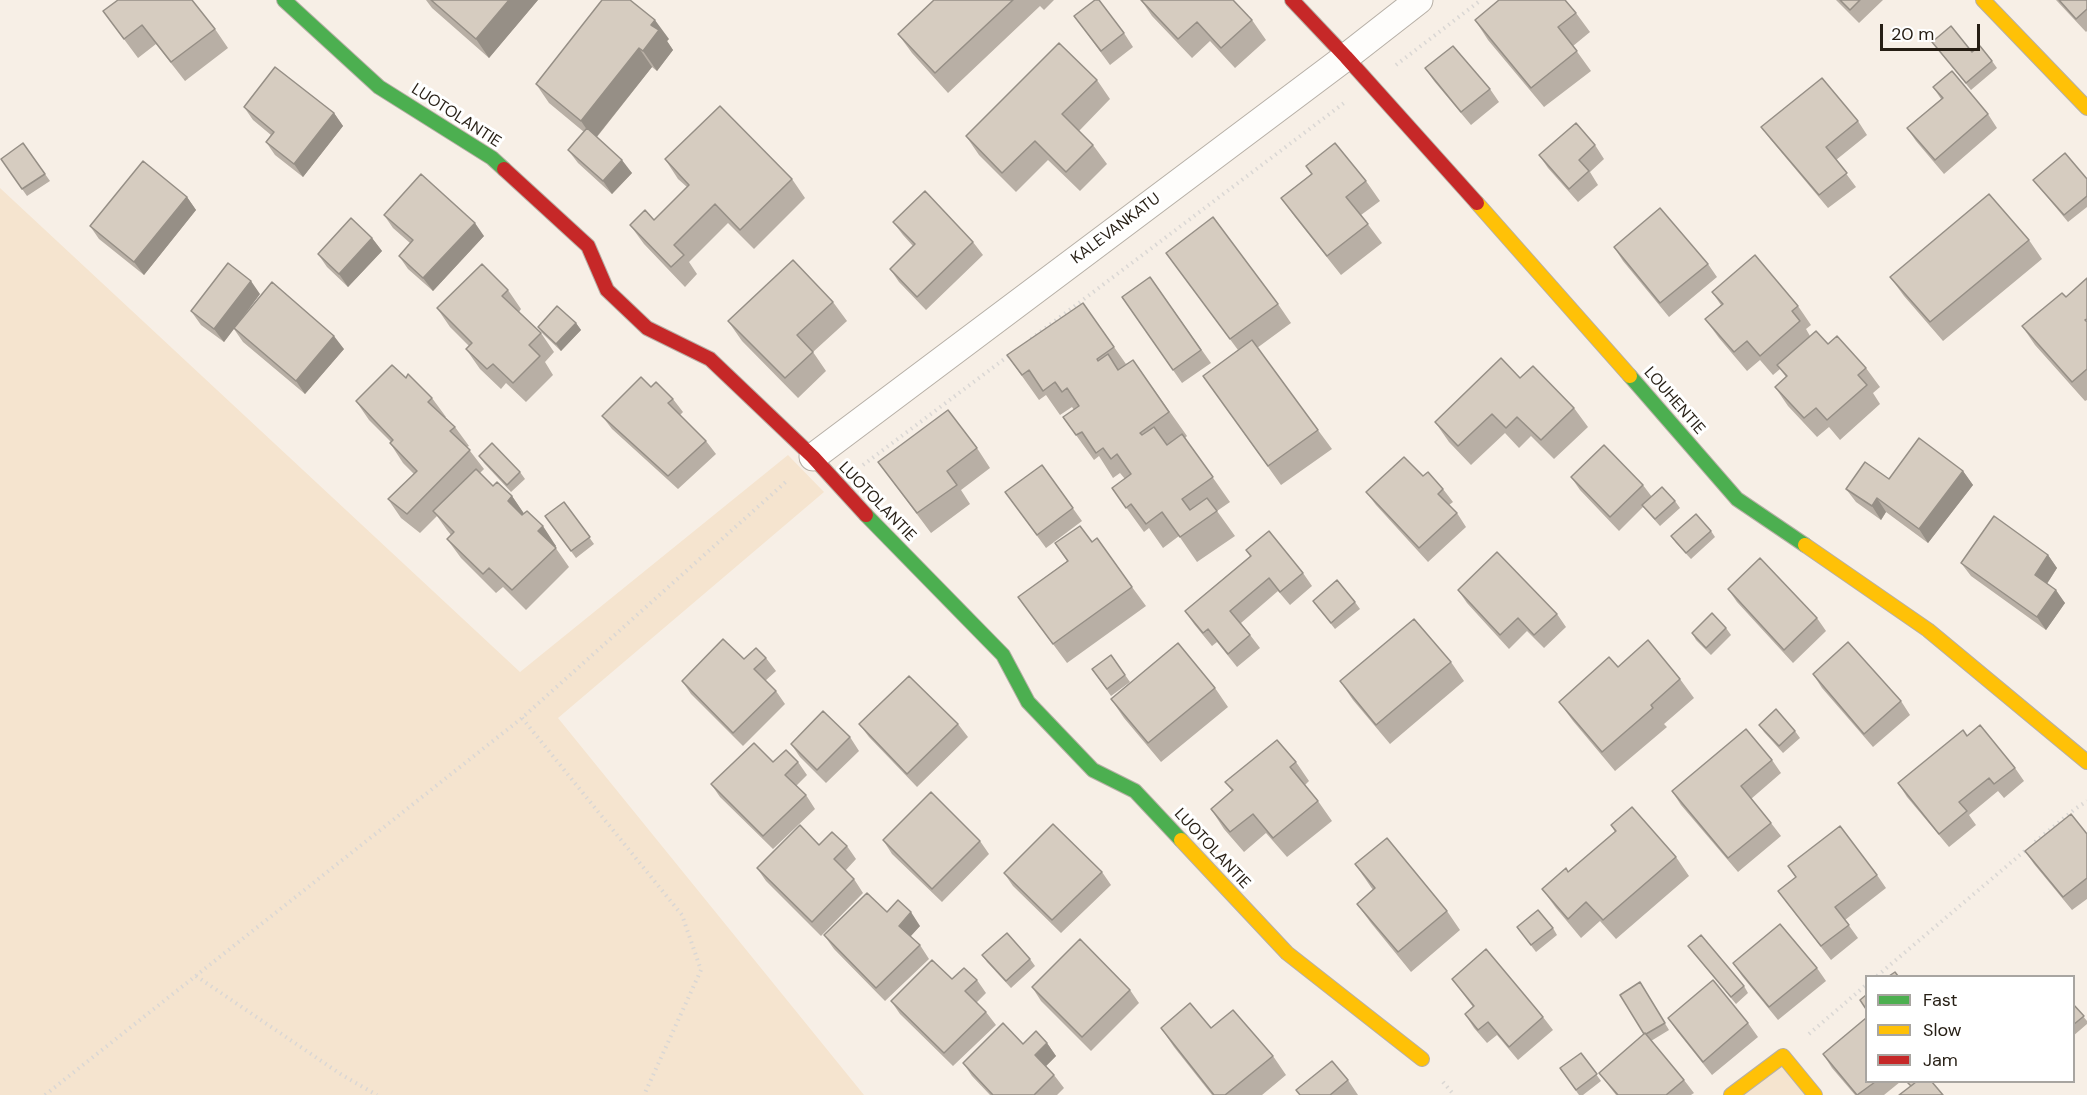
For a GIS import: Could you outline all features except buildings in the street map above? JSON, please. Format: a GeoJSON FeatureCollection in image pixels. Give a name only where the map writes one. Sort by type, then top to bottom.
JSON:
{"type":"FeatureCollection","features":[{"type":"Feature","properties":{"kind":"street","name":"LUOTOLANTIE"},"geometry":{"type":"LineString","coordinates":[[284,0],[380,87],[492,158],[588,246],[607,290],[647,328],[710,359],[813,457],[837,485],[1003,655],[1028,702],[1093,770],[1136,791],[1287,953],[1422,1059]]}},
{"type":"Feature","properties":{"kind":"street","name":"LOUHENTIE"},"geometry":{"type":"LineString","coordinates":[[1292,0],[1568,304],[1737,499],[1928,630],[2087,762]]}},
{"type":"Feature","properties":{"kind":"street","name":"KALEVANKATU"},"geometry":{"type":"LineString","coordinates":[[813,457],[1419,0]]}},
{"type":"Feature","properties":{"kind":"street"},"geometry":{"type":"LineString","coordinates":[[1983,0],[2087,108]]}},
{"type":"Feature","properties":{"kind":"street"},"geometry":{"type":"LineString","coordinates":[[1731,1095],[1783,1056],[1815,1095]]}},
{"type":"Feature","properties":{"kind":"path"},"geometry":{"type":"LineString","coordinates":[[1027,342],[1481,0]]}},
{"type":"Feature","properties":{"kind":"path"},"geometry":{"type":"LineString","coordinates":[[837,485],[1017,349]]}},
{"type":"Feature","properties":{"kind":"path"},"geometry":{"type":"LineString","coordinates":[[45,1095],[522,718],[813,457]]}},
{"type":"Feature","properties":{"kind":"path"},"geometry":{"type":"LineString","coordinates":[[522,718],[682,915],[701,970],[644,1095]]}},
{"type":"Feature","properties":{"kind":"path"},"geometry":{"type":"LineString","coordinates":[[1878,975],[2087,801]]}},
{"type":"Feature","properties":{"kind":"path"},"geometry":{"type":"LineString","coordinates":[[196,976],[342,1075],[377,1095]]}},
{"type":"Feature","properties":{"kind":"path"},"geometry":{"type":"LineString","coordinates":[[1783,1056],[1865,986]]}},
{"type":"Feature","properties":{"kind":"shaded area"},"geometry":{"type":"Polygon","coordinates":[[[0,188],[520,672],[788,455],[824,492],[558,718],[864,1095],[0,1095],[0,188]]]}},
{"type":"Feature","properties":{"kind":"shaded area"},"geometry":{"type":"Polygon","coordinates":[[[1783,1056],[1815,1095],[1731,1095],[1783,1056]]]}},
{"type":"Feature","properties":{"kind":"traffic: fast"},"geometry":{"type":"LineString","coordinates":[[284,0],[379,87],[492,158],[504,169]]}},
{"type":"Feature","properties":{"kind":"traffic: fast"},"geometry":{"type":"LineString","coordinates":[[1630,376],[1737,499],[1805,545]]}},
{"type":"Feature","properties":{"kind":"traffic: fast"},"geometry":{"type":"LineString","coordinates":[[866,515],[1003,655],[1028,702],[1093,770],[1135,791],[1181,840]]}},
{"type":"Feature","properties":{"kind":"traffic: slow"},"geometry":{"type":"LineString","coordinates":[[1983,0],[2087,108]]}},
{"type":"Feature","properties":{"kind":"traffic: slow"},"geometry":{"type":"LineString","coordinates":[[1477,203],[1630,376]]}},
{"type":"Feature","properties":{"kind":"traffic: slow"},"geometry":{"type":"LineString","coordinates":[[1805,545],[1928,630],[2087,762]]}},
{"type":"Feature","properties":{"kind":"traffic: slow"},"geometry":{"type":"LineString","coordinates":[[1181,840],[1287,953],[1422,1059]]}},
{"type":"Feature","properties":{"kind":"traffic: slow"},"geometry":{"type":"LineString","coordinates":[[1731,1095],[1783,1056],[1815,1095]]}},
{"type":"Feature","properties":{"kind":"traffic: jam"},"geometry":{"type":"LineString","coordinates":[[1292,0],[1477,203]]}},
{"type":"Feature","properties":{"kind":"traffic: jam"},"geometry":{"type":"LineString","coordinates":[[504,169],[588,246],[607,290],[647,328],[710,359],[813,457],[866,515]]}}]}
